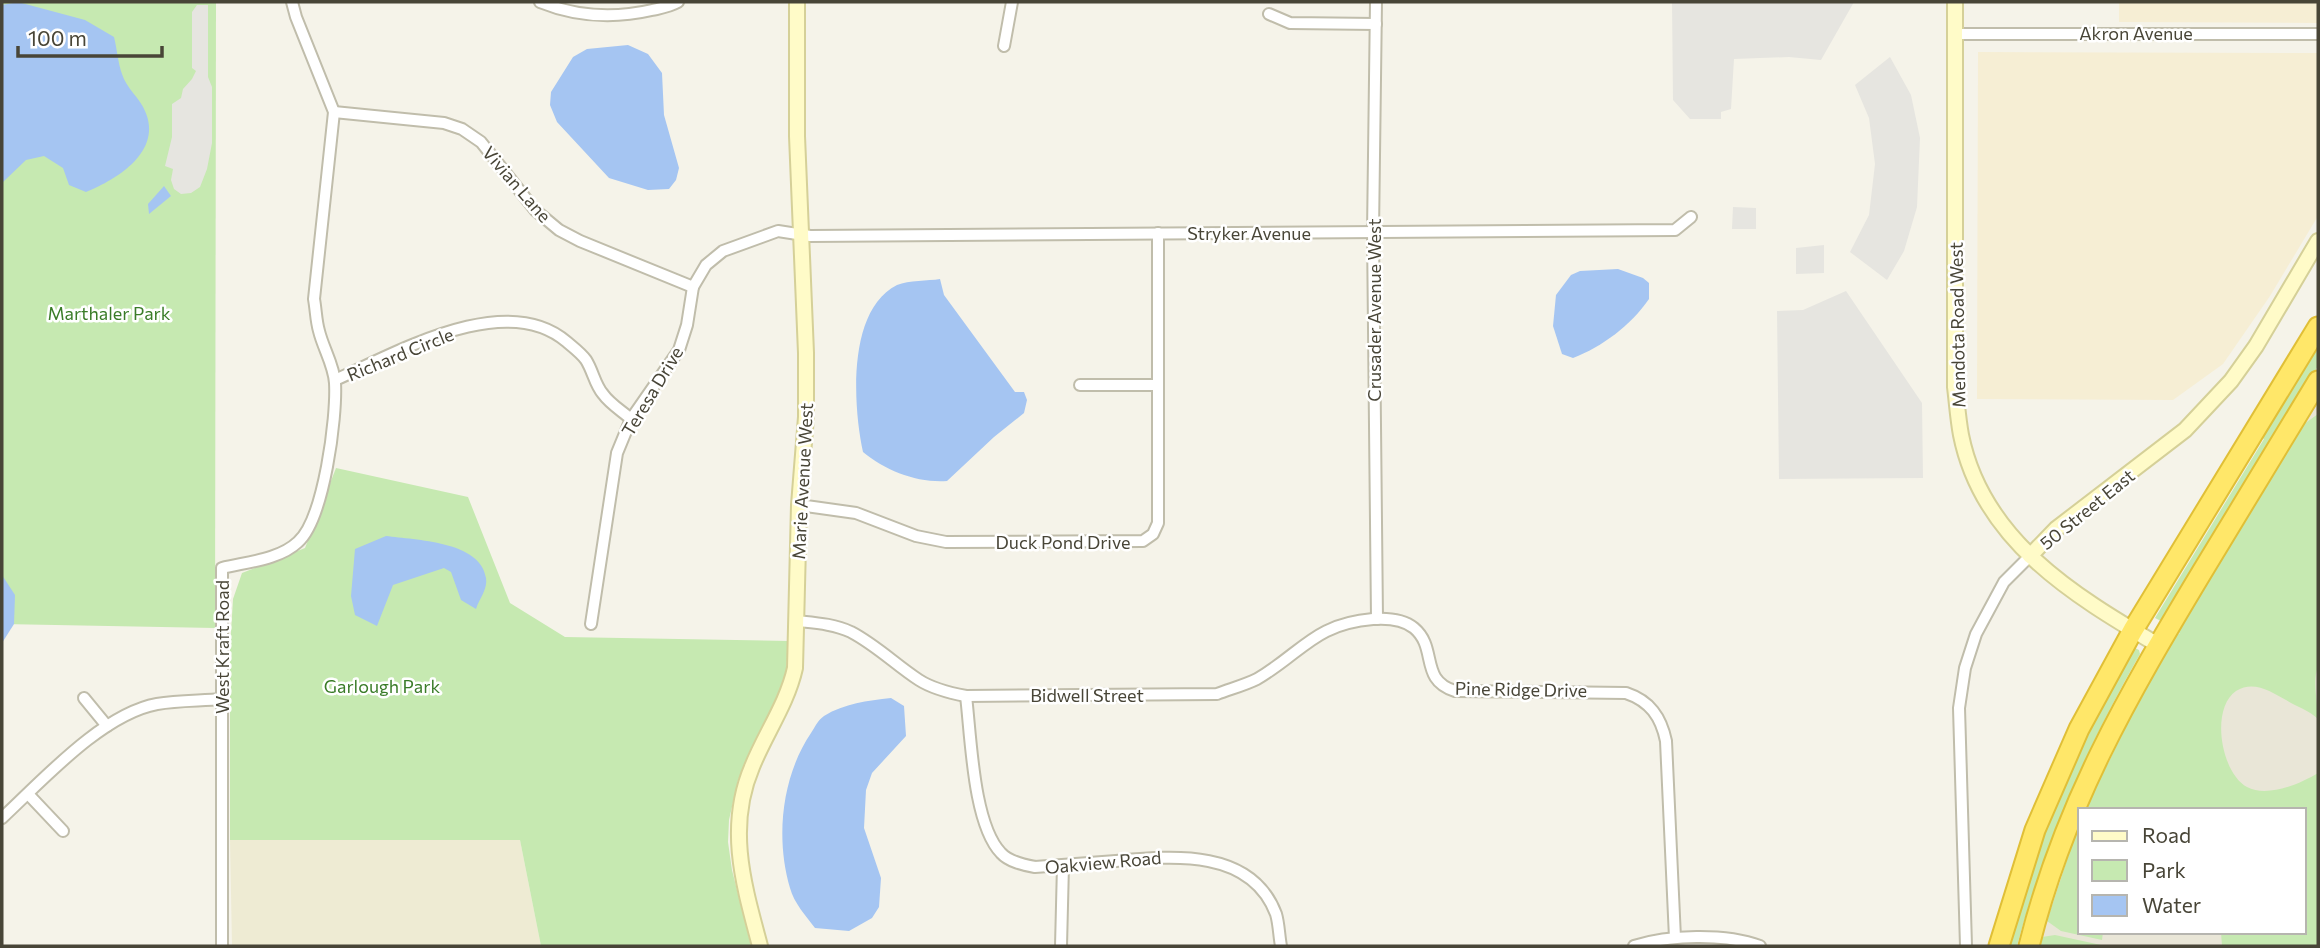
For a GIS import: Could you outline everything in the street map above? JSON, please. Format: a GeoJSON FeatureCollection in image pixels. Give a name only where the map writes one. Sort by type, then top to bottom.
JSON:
{"type":"FeatureCollection","features":[{"type":"Feature","properties":{"kind":"highway"},"geometry":{"type":"LineString","coordinates":[[1999,946],[2021,871],[2051,789],[2079,729],[2133,631],[2318,327]]}},
{"type":"Feature","properties":{"kind":"highway"},"geometry":{"type":"LineString","coordinates":[[2029,946],[2052,868],[2084,787],[2116,718],[2158,645],[2313,401],[2318,381]]}},
{"type":"Feature","properties":{"kind":"street","name":"West Kraft Road"},"geometry":{"type":"LineString","coordinates":[[222,946],[222,568],[281,554],[298,543],[318,509],[334,418],[335,380],[319,330],[314,299],[334,112],[292,2]]}},
{"type":"Feature","properties":{"kind":"street"},"geometry":{"type":"LineString","coordinates":[[540,2],[562,11],[586,16],[628,16],[678,2]]}},
{"type":"Feature","properties":{"kind":"street","name":"Marie Avenue West"},"geometry":{"type":"LineString","coordinates":[[760,946],[739,857],[740,806],[752,765],[794,674],[799,505],[806,417],[797,136],[797,2]]}},
{"type":"Feature","properties":{"kind":"street"},"geometry":{"type":"LineString","coordinates":[[1004,46],[1012,2]]}},
{"type":"Feature","properties":{"kind":"street","name":"Crusader Avenue West"},"geometry":{"type":"LineString","coordinates":[[1376,2],[1373,232],[1377,619]]}},
{"type":"Feature","properties":{"kind":"street","name":"Mendota Road West"},"geometry":{"type":"LineString","coordinates":[[1955,2],[1955,387],[1961,437],[1987,503],[2007,531],[2043,570],[2158,645]]}},
{"type":"Feature","properties":{"kind":"street"},"geometry":{"type":"LineString","coordinates":[[1269,14],[1290,23],[1376,24]]}},
{"type":"Feature","properties":{"kind":"street","name":"Akron Avenue"},"geometry":{"type":"LineString","coordinates":[[1954,34],[2318,34]]}},
{"type":"Feature","properties":{"kind":"street","name":"Vivian Lane"},"geometry":{"type":"LineString","coordinates":[[334,112],[444,123],[462,129],[481,142],[535,209],[559,230],[693,287]]}},
{"type":"Feature","properties":{"kind":"street","name":"Stryker Avenue"},"geometry":{"type":"LineString","coordinates":[[801,236],[1675,230],[1691,216]]}},
{"type":"Feature","properties":{"kind":"street","name":"Teresa Drive"},"geometry":{"type":"LineString","coordinates":[[590,624],[617,453],[631,419],[679,350],[687,326],[693,287],[706,265],[723,251],[778,231],[801,236]]}},
{"type":"Feature","properties":{"kind":"street","name":"Duck Pond Drive"},"geometry":{"type":"LineString","coordinates":[[799,505],[856,513],[916,536],[946,542],[1143,541],[1153,534],[1158,523],[1158,233]]}},
{"type":"Feature","properties":{"kind":"street","name":"50 Street East"},"geometry":{"type":"LineString","coordinates":[[1966,946],[1959,708],[1965,668],[1976,634],[2004,582],[2056,529],[2185,430],[2231,381],[2256,346],[2318,242]]}},
{"type":"Feature","properties":{"kind":"street","name":"Richard Circle"},"geometry":{"type":"LineString","coordinates":[[335,380],[440,334],[493,322],[520,322],[543,328],[564,339],[586,359],[603,394],[631,419]]}},
{"type":"Feature","properties":{"kind":"street"},"geometry":{"type":"LineString","coordinates":[[1080,385],[1158,385]]}},
{"type":"Feature","properties":{"kind":"street","name":"Bidwell Street"},"geometry":{"type":"LineString","coordinates":[[797,621],[824,624],[849,631],[870,643],[920,681],[943,691],[966,696],[1217,694],[1256,679],[1323,631],[1348,622],[1377,619]]}},
{"type":"Feature","properties":{"kind":"street","name":"Pine Ridge Drive"},"geometry":{"type":"LineString","coordinates":[[1377,619],[1403,622],[1417,630],[1426,644],[1434,677],[1449,689],[1462,692],[1626,693],[1637,697],[1656,714]]}},
{"type":"Feature","properties":{"kind":"street","name":"Oakview Road"},"geometry":{"type":"LineString","coordinates":[[966,696],[981,818],[1001,854],[1018,864],[1035,867],[1171,856],[1208,860],[1232,868],[1250,880],[1266,897],[1276,916],[1281,946]]}},
{"type":"Feature","properties":{"kind":"street"},"geometry":{"type":"LineString","coordinates":[[84,698],[107,726]]}},
{"type":"Feature","properties":{"kind":"street"},"geometry":{"type":"LineString","coordinates":[[2,818],[95,734],[129,713],[156,704],[222,699]]}},
{"type":"Feature","properties":{"kind":"street"},"geometry":{"type":"LineString","coordinates":[[1666,707],[1656,714],[1666,741],[1675,938]]}},
{"type":"Feature","properties":{"kind":"street"},"geometry":{"type":"LineString","coordinates":[[28,794],[63,831]]}},
{"type":"Feature","properties":{"kind":"street"},"geometry":{"type":"LineString","coordinates":[[1061,946],[1063,865]]}},
{"type":"Feature","properties":{"kind":"street"},"geometry":{"type":"LineString","coordinates":[[1634,946],[1675,938],[1734,940],[1760,946]]}},
{"type":"Feature","properties":{"kind":"shaded area"},"geometry":{"type":"Polygon","coordinates":[[[1672,2],[1854,2],[1821,60],[1789,57],[1734,59],[1731,109],[1721,112],[1721,119],[1690,119],[1673,100],[1672,2]]]}},
{"type":"Feature","properties":{"kind":"shaded area"},"geometry":{"type":"Polygon","coordinates":[[[2119,2],[2318,2],[2318,23],[2119,22],[2119,2]]]}},
{"type":"Feature","properties":{"kind":"shaded area"},"geometry":{"type":"Polygon","coordinates":[[[197,5],[208,5],[212,143],[200,187],[191,193],[181,194],[174,189],[171,180],[173,169],[165,166],[172,137],[172,104],[181,98],[183,89],[196,71],[192,68],[192,12],[197,5]]]}},
{"type":"Feature","properties":{"kind":"shaded area"},"geometry":{"type":"Polygon","coordinates":[[[1978,52],[2318,53],[2318,216],[2270,296],[2223,364],[2173,400],[1977,399],[1978,52]]]}},
{"type":"Feature","properties":{"kind":"shaded area"},"geometry":{"type":"Polygon","coordinates":[[[1890,57],[1911,95],[1920,138],[1917,207],[1904,251],[1887,280],[1850,252],[1869,215],[1875,164],[1869,118],[1855,85],[1890,57]]]}},
{"type":"Feature","properties":{"kind":"shaded area"},"geometry":{"type":"Polygon","coordinates":[[[1733,207],[1756,208],[1756,229],[1732,229],[1733,207]]]}},
{"type":"Feature","properties":{"kind":"shaded area"},"geometry":{"type":"Polygon","coordinates":[[[1824,245],[1824,273],[1796,274],[1796,248],[1824,245]]]}},
{"type":"Feature","properties":{"kind":"shaded area"},"geometry":{"type":"Polygon","coordinates":[[[1846,291],[1922,403],[1923,478],[1779,479],[1777,311],[1803,310],[1846,291]]]}},
{"type":"Feature","properties":{"kind":"shaded area"},"geometry":{"type":"Polygon","coordinates":[[[2318,401],[2318,946],[2040,946],[2058,881],[2078,927],[2078,934],[2306,934],[2306,808],[2086,808],[2146,686],[2318,401]]]}},
{"type":"Feature","properties":{"kind":"shaded area"},"geometry":{"type":"Polygon","coordinates":[[[230,840],[520,840],[541,946],[232,946],[230,840]]]}},
{"type":"Feature","properties":{"kind":"green space","name":"Marthaler Park"},"geometry":{"type":"Polygon","coordinates":[[[2,2],[216,2],[215,628],[2,624],[2,2]]]}},
{"type":"Feature","properties":{"kind":"green space"},"geometry":{"type":"Polygon","coordinates":[[[2318,343],[2318,366],[2163,622],[2155,618],[2264,439],[2261,437],[2318,343]]]}},
{"type":"Feature","properties":{"kind":"green space"},"geometry":{"type":"Polygon","coordinates":[[[2318,414],[2318,667],[2315,685],[2318,719],[2268,691],[2249,687],[2236,691],[2228,700],[2221,726],[2225,755],[2238,780],[2247,787],[2274,790],[2293,785],[2318,773],[2318,946],[2222,946],[2221,934],[2306,934],[2306,808],[2086,808],[2146,686],[2176,634],[2180,634],[2178,632],[2304,424],[2318,414]]]}},
{"type":"Feature","properties":{"kind":"green space","name":"Garlough Park"},"geometry":{"type":"Polygon","coordinates":[[[336,468],[468,497],[510,603],[565,637],[789,641],[785,679],[738,780],[729,820],[728,842],[732,870],[751,946],[541,946],[520,840],[230,840],[230,649],[233,599],[242,573],[305,548],[336,468]]]}},
{"type":"Feature","properties":{"kind":"green space"},"geometry":{"type":"Polygon","coordinates":[[[2133,647],[2139,650],[2140,654],[2102,724],[2069,796],[2028,907],[2017,946],[2007,946],[2021,894],[2066,771],[2133,647]]]}},
{"type":"Feature","properties":{"kind":"green space"},"geometry":{"type":"Polygon","coordinates":[[[2078,826],[2078,934],[2103,934],[2102,940],[2061,931],[2047,921],[2078,826]]]}},
{"type":"Feature","properties":{"kind":"green space"},"geometry":{"type":"Polygon","coordinates":[[[2055,935],[2102,946],[2040,946],[2042,937],[2055,935]]]}},
{"type":"Feature","properties":{"kind":"water"},"geometry":{"type":"Polygon","coordinates":[[[18,2],[85,20],[114,37],[124,79],[145,111],[149,125],[148,139],[143,151],[123,171],[86,192],[69,185],[63,168],[44,156],[26,160],[2,183],[2,5],[18,2]]]}},
{"type":"Feature","properties":{"kind":"water"},"geometry":{"type":"Polygon","coordinates":[[[628,45],[648,54],[662,73],[664,115],[679,168],[676,180],[669,189],[648,190],[609,178],[557,122],[550,105],[551,92],[573,57],[587,49],[628,45]]]}},
{"type":"Feature","properties":{"kind":"water"},"geometry":{"type":"Polygon","coordinates":[[[164,186],[171,196],[149,214],[148,204],[164,186]]]}},
{"type":"Feature","properties":{"kind":"water"},"geometry":{"type":"Polygon","coordinates":[[[1618,269],[1649,283],[1649,299],[1634,318],[1605,341],[1573,358],[1562,354],[1553,326],[1556,295],[1571,275],[1580,271],[1618,269]]]}},
{"type":"Feature","properties":{"kind":"water"},"geometry":{"type":"Polygon","coordinates":[[[940,279],[944,295],[1015,392],[1024,392],[1027,400],[1024,413],[947,481],[913,478],[882,465],[863,452],[856,386],[862,337],[869,315],[881,297],[902,283],[940,279]]]}},
{"type":"Feature","properties":{"kind":"water"},"geometry":{"type":"Polygon","coordinates":[[[386,536],[429,541],[472,556],[481,566],[486,578],[485,590],[476,609],[461,600],[451,572],[444,568],[393,585],[377,626],[355,615],[351,596],[355,549],[386,536]]]}},
{"type":"Feature","properties":{"kind":"water"},"geometry":{"type":"Polygon","coordinates":[[[2,575],[15,595],[14,624],[2,643],[2,575]]]}},
{"type":"Feature","properties":{"kind":"water"},"geometry":{"type":"Polygon","coordinates":[[[891,698],[904,706],[906,736],[872,773],[866,790],[864,828],[881,878],[879,907],[872,918],[849,931],[815,928],[794,899],[785,868],[782,828],[793,768],[811,733],[824,716],[848,705],[891,698]]]}}]}
